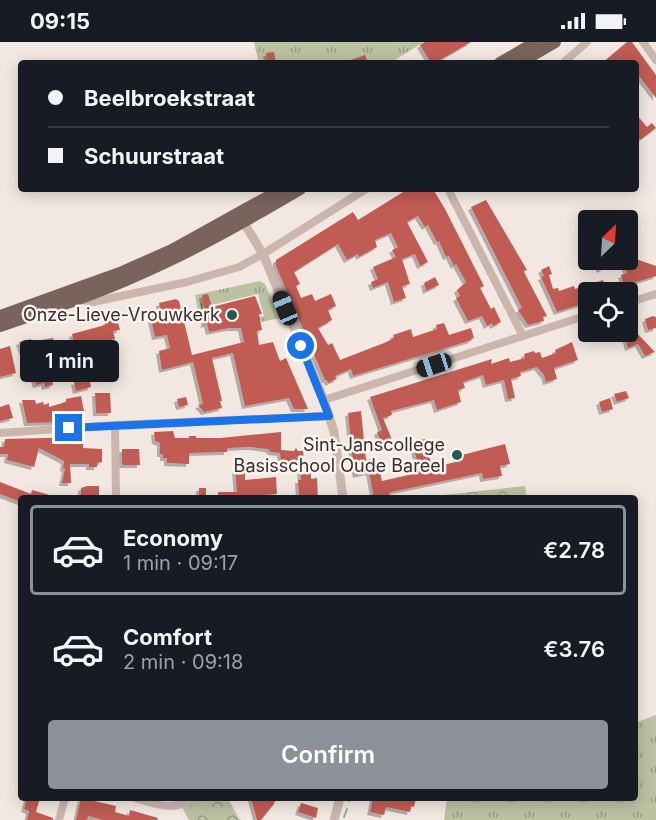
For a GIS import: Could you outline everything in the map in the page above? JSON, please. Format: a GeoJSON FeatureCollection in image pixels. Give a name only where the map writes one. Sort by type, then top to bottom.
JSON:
{"type":"FeatureCollection","features":[{"type":"Feature","properties":{"kind":"main road"},"geometry":{"type":"LineString","coordinates":[[505,60],[536,42]]}},
{"type":"Feature","properties":{"kind":"main road"},"geometry":{"type":"LineString","coordinates":[[524,60],[555,42]]}},
{"type":"Feature","properties":{"kind":"main road"},"geometry":{"type":"LineString","coordinates":[[0,326],[79,299],[200,246],[278,192]]}},
{"type":"Feature","properties":{"kind":"main road"},"geometry":{"type":"LineString","coordinates":[[0,316],[120,273],[294,192]]}},
{"type":"Feature","properties":{"kind":"street"},"geometry":{"type":"LineString","coordinates":[[643,42],[656,60]]}},
{"type":"Feature","properties":{"kind":"street"},"geometry":{"type":"LineString","coordinates":[[566,60],[585,44]]}},
{"type":"Feature","properties":{"kind":"street"},"geometry":{"type":"LineString","coordinates":[[79,299],[93,302],[187,282],[239,267],[361,192]]}},
{"type":"Feature","properties":{"kind":"street"},"geometry":{"type":"LineString","coordinates":[[450,192],[523,336]]}},
{"type":"Feature","properties":{"kind":"street"},"geometry":{"type":"LineString","coordinates":[[240,218],[262,254],[324,400],[334,432],[343,495]]}},
{"type":"Feature","properties":{"kind":"street"},"geometry":{"type":"LineString","coordinates":[[638,300],[656,294]]}},
{"type":"Feature","properties":{"kind":"street"},"geometry":{"type":"LineString","coordinates":[[324,400],[578,318]]}},
{"type":"Feature","properties":{"kind":"street"},"geometry":{"type":"LineString","coordinates":[[0,433],[115,425],[329,416]]}},
{"type":"Feature","properties":{"kind":"street"},"geometry":{"type":"LineString","coordinates":[[115,425],[116,495]]}},
{"type":"Feature","properties":{"kind":"street"},"geometry":{"type":"LineString","coordinates":[[59,820],[64,801]]}},
{"type":"Feature","properties":{"kind":"street"},"geometry":{"type":"LineString","coordinates":[[145,801],[166,807],[174,807],[190,801]]}},
{"type":"Feature","properties":{"kind":"street"},"geometry":{"type":"LineString","coordinates":[[334,820],[340,801]]}},
{"type":"Feature","properties":{"kind":"green space"},"geometry":{"type":"Polygon","coordinates":[[[254,42],[424,42],[395,60],[258,60],[254,42]]]}},
{"type":"Feature","properties":{"kind":"green space"},"geometry":{"type":"Polygon","coordinates":[[[260,281],[265,284],[280,318],[261,322],[260,317],[264,316],[258,294],[203,307],[204,311],[198,312],[195,295],[260,281]]]}},
{"type":"Feature","properties":{"kind":"green space"},"geometry":{"type":"Polygon","coordinates":[[[525,486],[526,495],[443,495],[525,486]]]}},
{"type":"Feature","properties":{"kind":"green space"},"geometry":{"type":"Polygon","coordinates":[[[656,715],[656,820],[444,820],[447,801],[638,801],[638,722],[656,715]]]}},
{"type":"Feature","properties":{"kind":"green space"},"geometry":{"type":"Polygon","coordinates":[[[179,801],[230,801],[239,819],[243,820],[189,820],[179,801]]]}},
{"type":"Feature","properties":{"kind":"building"},"geometry":{"type":"Polygon","coordinates":[[[425,42],[471,42],[440,60],[429,60],[420,45],[425,42]]]}},
{"type":"Feature","properties":{"kind":"building"},"geometry":{"type":"Polygon","coordinates":[[[627,42],[632,42],[656,75],[656,98],[639,76],[639,60],[606,60],[627,42]]]}},
{"type":"Feature","properties":{"kind":"building"},"geometry":{"type":"Polygon","coordinates":[[[274,52],[275,60],[267,60],[266,53],[274,52]]]}},
{"type":"Feature","properties":{"kind":"building"},"geometry":{"type":"Polygon","coordinates":[[[365,55],[367,60],[351,60],[365,55]]]}},
{"type":"Feature","properties":{"kind":"building"},"geometry":{"type":"Polygon","coordinates":[[[639,118],[647,127],[652,123],[656,128],[640,140],[639,118]]]}},
{"type":"Feature","properties":{"kind":"building"},"geometry":{"type":"Polygon","coordinates":[[[403,192],[435,192],[484,286],[480,288],[491,309],[494,307],[501,322],[487,326],[482,316],[468,321],[456,298],[460,296],[457,290],[466,282],[456,264],[454,266],[449,256],[446,257],[428,225],[425,227],[418,216],[407,222],[428,262],[420,266],[415,254],[402,259],[410,284],[402,286],[406,298],[394,302],[388,282],[373,288],[371,282],[378,279],[373,267],[396,257],[392,250],[398,247],[391,233],[375,240],[377,247],[359,257],[358,254],[347,260],[338,244],[294,272],[300,284],[296,286],[301,298],[312,294],[315,301],[331,294],[336,306],[328,310],[332,320],[318,328],[328,345],[332,343],[340,360],[384,343],[394,338],[393,335],[411,329],[413,337],[437,329],[436,325],[444,323],[449,335],[471,328],[474,338],[353,376],[351,369],[335,376],[337,379],[328,383],[286,290],[276,266],[276,260],[353,212],[358,220],[403,192]]]}},
{"type":"Feature","properties":{"kind":"building"},"geometry":{"type":"Polygon","coordinates":[[[486,200],[527,270],[524,271],[525,274],[547,316],[543,317],[544,321],[528,325],[518,310],[522,308],[471,207],[486,200]]]}},
{"type":"Feature","properties":{"kind":"building"},"geometry":{"type":"Polygon","coordinates":[[[638,260],[656,266],[656,276],[637,282],[623,282],[621,275],[627,273],[626,270],[638,270],[638,260]]]}},
{"type":"Feature","properties":{"kind":"building"},"geometry":{"type":"Polygon","coordinates":[[[549,266],[553,289],[558,288],[559,291],[574,286],[575,289],[578,288],[578,305],[557,312],[541,277],[544,276],[541,270],[549,266]]]}},
{"type":"Feature","properties":{"kind":"building"},"geometry":{"type":"Polygon","coordinates":[[[435,277],[439,285],[426,291],[424,283],[435,277]]]}},
{"type":"Feature","properties":{"kind":"building"},"geometry":{"type":"Polygon","coordinates":[[[208,294],[212,307],[255,296],[262,314],[259,314],[262,330],[257,331],[259,345],[273,342],[280,361],[286,358],[308,409],[294,409],[289,398],[245,406],[233,353],[212,358],[222,408],[204,412],[198,405],[203,404],[193,362],[162,370],[159,351],[170,348],[167,335],[155,337],[150,315],[161,313],[159,303],[176,299],[179,301],[192,355],[244,342],[241,328],[209,332],[207,324],[203,325],[205,321],[202,319],[205,315],[202,295],[208,294]]]}},
{"type":"Feature","properties":{"kind":"building"},"geometry":{"type":"Polygon","coordinates":[[[656,317],[656,328],[648,330],[645,319],[656,317]]]}},
{"type":"Feature","properties":{"kind":"building"},"geometry":{"type":"Polygon","coordinates":[[[117,319],[120,330],[113,331],[115,339],[111,340],[113,347],[94,352],[98,371],[89,373],[84,351],[76,353],[72,334],[105,325],[105,322],[117,319]]]}},
{"type":"Feature","properties":{"kind":"building"},"geometry":{"type":"Polygon","coordinates":[[[638,334],[655,352],[645,356],[638,344],[628,348],[626,342],[638,342],[638,334]]]}},
{"type":"Feature","properties":{"kind":"building"},"geometry":{"type":"Polygon","coordinates":[[[53,338],[56,361],[50,363],[53,385],[45,387],[44,383],[36,385],[34,378],[38,375],[35,363],[27,364],[19,342],[53,338]]]}},
{"type":"Feature","properties":{"kind":"building"},"geometry":{"type":"Polygon","coordinates":[[[572,342],[578,360],[554,368],[557,379],[546,382],[544,375],[537,367],[520,372],[521,376],[511,379],[515,398],[508,399],[504,380],[486,385],[483,375],[463,382],[465,388],[458,390],[461,402],[437,410],[434,400],[391,411],[392,415],[383,418],[392,440],[381,442],[377,432],[382,430],[370,397],[492,359],[491,364],[509,358],[510,362],[525,358],[524,354],[534,351],[535,353],[540,352],[542,358],[556,353],[555,350],[572,342]]]}},
{"type":"Feature","properties":{"kind":"building"},"geometry":{"type":"Polygon","coordinates":[[[10,346],[16,373],[0,377],[0,349],[10,346]]]}},
{"type":"Feature","properties":{"kind":"building"},"geometry":{"type":"Polygon","coordinates":[[[89,378],[91,387],[76,391],[74,382],[89,378]]]}},
{"type":"Feature","properties":{"kind":"building"},"geometry":{"type":"Polygon","coordinates":[[[626,391],[629,398],[617,402],[614,394],[626,391]]]}},
{"type":"Feature","properties":{"kind":"building"},"geometry":{"type":"Polygon","coordinates":[[[95,393],[110,393],[111,413],[96,413],[95,393]]]}},
{"type":"Feature","properties":{"kind":"building"},"geometry":{"type":"Polygon","coordinates":[[[81,396],[84,411],[63,416],[64,422],[27,423],[22,400],[35,400],[36,404],[43,402],[44,405],[49,403],[49,407],[66,402],[66,399],[81,396]]]}},
{"type":"Feature","properties":{"kind":"building"},"geometry":{"type":"Polygon","coordinates":[[[186,397],[188,405],[179,407],[177,399],[186,397]]]}},
{"type":"Feature","properties":{"kind":"building"},"geometry":{"type":"Polygon","coordinates":[[[610,398],[613,409],[602,412],[599,402],[610,398]]]}},
{"type":"Feature","properties":{"kind":"building"},"geometry":{"type":"Polygon","coordinates":[[[9,404],[13,418],[0,421],[0,407],[9,404]]]}},
{"type":"Feature","properties":{"kind":"building"},"geometry":{"type":"Polygon","coordinates":[[[361,411],[366,460],[371,459],[372,465],[378,463],[382,481],[417,473],[416,469],[419,468],[412,442],[425,439],[432,468],[463,460],[462,455],[505,444],[510,464],[500,466],[502,476],[483,479],[482,473],[391,492],[389,495],[373,495],[369,472],[356,475],[348,413],[361,411]]]}},
{"type":"Feature","properties":{"kind":"building"},"geometry":{"type":"Polygon","coordinates":[[[173,431],[175,438],[196,436],[196,438],[220,438],[281,432],[281,450],[294,451],[296,448],[298,451],[303,451],[304,461],[281,462],[280,453],[250,447],[227,448],[227,452],[189,453],[189,464],[167,463],[167,458],[163,458],[163,454],[160,454],[160,443],[155,441],[154,432],[173,431]]]}},
{"type":"Feature","properties":{"kind":"building"},"geometry":{"type":"Polygon","coordinates":[[[83,437],[83,448],[102,449],[102,462],[97,463],[97,467],[89,467],[89,464],[70,464],[71,483],[62,483],[64,461],[39,448],[34,467],[7,460],[8,454],[0,454],[0,447],[4,447],[5,439],[83,437]]]}},
{"type":"Feature","properties":{"kind":"building"},"geometry":{"type":"Polygon","coordinates":[[[122,449],[139,449],[140,465],[123,465],[122,449]]]}},
{"type":"Feature","properties":{"kind":"building"},"geometry":{"type":"Polygon","coordinates":[[[300,468],[311,468],[311,479],[317,478],[318,495],[299,495],[298,480],[301,480],[300,468]]]}},
{"type":"Feature","properties":{"kind":"building"},"geometry":{"type":"Polygon","coordinates":[[[235,470],[245,470],[245,480],[276,477],[277,494],[218,495],[218,492],[237,492],[235,470]]]}},
{"type":"Feature","properties":{"kind":"building"},"geometry":{"type":"Polygon","coordinates":[[[0,482],[31,494],[32,490],[50,495],[18,495],[18,501],[0,494],[0,482]]]}},
{"type":"Feature","properties":{"kind":"building"},"geometry":{"type":"Polygon","coordinates":[[[99,486],[99,495],[81,495],[81,488],[99,486]]]}},
{"type":"Feature","properties":{"kind":"building"},"geometry":{"type":"Polygon","coordinates":[[[199,488],[206,488],[206,495],[199,495],[199,488]]]}},
{"type":"Feature","properties":{"kind":"building"},"geometry":{"type":"Polygon","coordinates":[[[26,801],[39,801],[36,812],[53,818],[53,820],[27,820],[29,811],[24,809],[26,801]]]}},
{"type":"Feature","properties":{"kind":"building"},"geometry":{"type":"Polygon","coordinates":[[[80,801],[94,801],[116,806],[115,812],[129,816],[130,810],[158,818],[157,820],[103,820],[88,816],[87,820],[76,820],[80,801]]]}},
{"type":"Feature","properties":{"kind":"building"},"geometry":{"type":"Polygon","coordinates":[[[252,801],[275,801],[261,820],[257,820],[252,801]]]}},
{"type":"Feature","properties":{"kind":"building"},"geometry":{"type":"Polygon","coordinates":[[[372,801],[415,801],[410,812],[386,807],[384,815],[370,812],[372,801]]]}},
{"type":"Feature","properties":{"kind":"building"},"geometry":{"type":"Polygon","coordinates":[[[301,803],[318,808],[316,818],[298,812],[301,803]]]}},
{"type":"Feature","properties":{"kind":"waterway"},"geometry":{"type":"LineString","coordinates":[[344,817],[347,809]]}},
{"type":"Feature","properties":{"kind":"place","name":"Onze-Lieve-Vrouwkerk"},"geometry":{"type":"Point","coordinates":[232,315]}},
{"type":"Feature","properties":{"kind":"place","name":"Sint-Janscollege Basisschool Oude Bareel"},"geometry":{"type":"Point","coordinates":[457,455]}},
{"type":"Feature","properties":{"kind":"route"},"geometry":{"type":"LineString","coordinates":[[69,428],[329,416],[301,346]]}}]}
